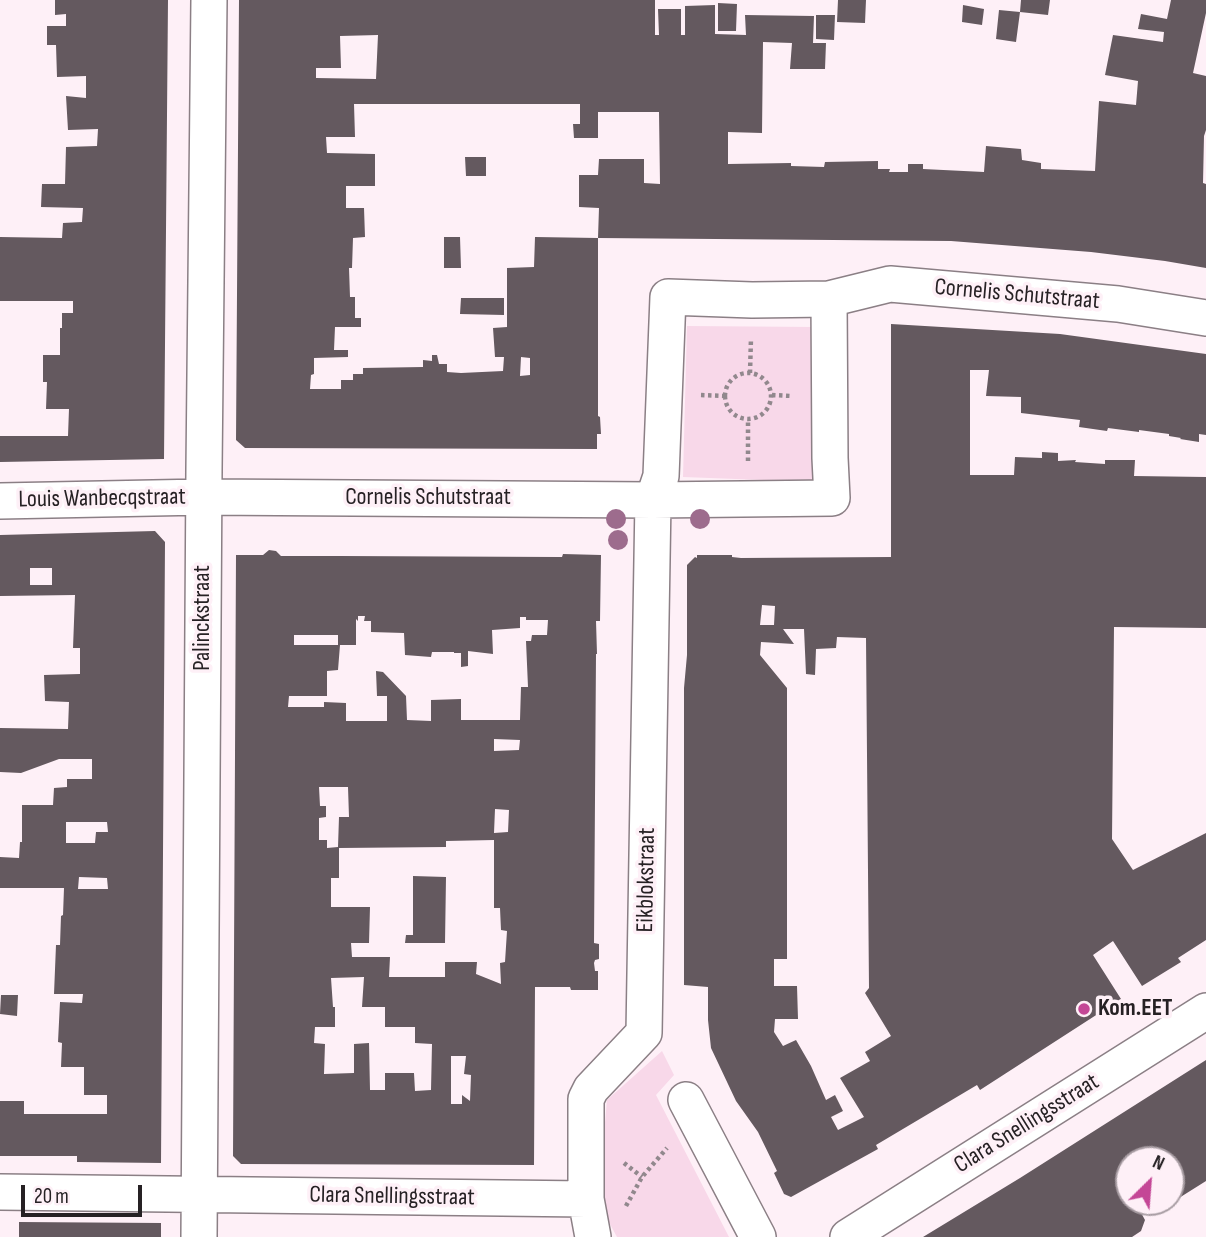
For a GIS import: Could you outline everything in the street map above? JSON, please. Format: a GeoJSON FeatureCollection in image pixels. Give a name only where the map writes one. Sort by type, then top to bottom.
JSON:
{"type":"FeatureCollection","features":[{"type":"Feature","properties":{"kind":"street","name":"Palinckstraat"},"geometry":{"type":"LineString","coordinates":[[199,1237],[209,0]]}},
{"type":"Feature","properties":{"kind":"street","name":"Cornelis Schutstraat"},"geometry":{"type":"LineString","coordinates":[[653,500],[661,476],[668,297],[829,299],[890,284],[1118,304],[1206,318]]}},
{"type":"Feature","properties":{"kind":"street","name":"Cornelis Schutstraat"},"geometry":{"type":"LineString","coordinates":[[204,497],[653,500],[832,498],[829,299]]}},
{"type":"Feature","properties":{"kind":"street","name":"Louis Wanbecqstraat"},"geometry":{"type":"LineString","coordinates":[[0,501],[204,497]]}},
{"type":"Feature","properties":{"kind":"street","name":"Eikblokstraat"},"geometry":{"type":"LineString","coordinates":[[593,1237],[586,1199],[586,1099],[644,1033],[653,500]]}},
{"type":"Feature","properties":{"kind":"street","name":"Clara Snellingsstraat"},"geometry":{"type":"LineString","coordinates":[[848,1237],[1206,1012]]}},
{"type":"Feature","properties":{"kind":"street"},"geometry":{"type":"LineString","coordinates":[[688,1104],[758,1237]]}},
{"type":"Feature","properties":{"kind":"street","name":"Clara Snellingsstraat"},"geometry":{"type":"LineString","coordinates":[[0,1192],[586,1199]]}},
{"type":"Feature","properties":{"kind":"path"},"geometry":{"type":"LineString","coordinates":[[738,337],[762,337]]}},
{"type":"Feature","properties":{"kind":"path"},"geometry":{"type":"LineString","coordinates":[[747,372],[767,381],[772,395],[767,410],[748,419],[733,414],[725,400],[725,392],[732,378],[747,372]]}},
{"type":"Feature","properties":{"kind":"path"},"geometry":{"type":"LineString","coordinates":[[699,384],[699,396]]}},
{"type":"Feature","properties":{"kind":"path"},"geometry":{"type":"LineString","coordinates":[[794,396],[794,408]]}},
{"type":"Feature","properties":{"kind":"path"},"geometry":{"type":"LineString","coordinates":[[748,459],[759,459]]}},
{"type":"Feature","properties":{"kind":"path"},"geometry":{"type":"LineString","coordinates":[[625,1208],[642,1177],[678,1135],[688,1104]]}},
{"type":"Feature","properties":{"kind":"shaded area"},"geometry":{"type":"Polygon","coordinates":[[[687,326],[816,327],[816,482],[683,477],[687,326]]]}},
{"type":"Feature","properties":{"kind":"shaded area"},"geometry":{"type":"Polygon","coordinates":[[[662,1051],[674,1075],[656,1095],[729,1237],[617,1237],[604,1213],[603,1145],[607,1100],[662,1051]]]}},
{"type":"Feature","properties":{"kind":"building"},"geometry":{"type":"Polygon","coordinates":[[[55,0],[168,0],[164,459],[0,462],[0,436],[68,436],[69,409],[46,409],[47,382],[43,382],[43,355],[60,355],[62,313],[73,313],[73,301],[0,301],[0,237],[62,238],[63,223],[82,222],[83,208],[41,207],[42,184],[65,184],[66,147],[97,146],[98,129],[68,130],[66,96],[86,98],[86,76],[57,77],[56,45],[47,45],[47,26],[66,26],[66,14],[55,15],[55,0]]]}},
{"type":"Feature","properties":{"kind":"building"},"geometry":{"type":"Polygon","coordinates":[[[239,0],[655,0],[655,35],[659,35],[658,9],[681,9],[681,35],[685,35],[685,6],[715,5],[715,34],[746,35],[745,15],[814,16],[813,43],[826,43],[825,69],[790,69],[792,43],[763,42],[762,133],[728,132],[728,164],[791,163],[791,166],[824,167],[825,162],[878,161],[878,169],[890,169],[889,172],[908,172],[908,164],[923,164],[923,169],[984,172],[986,146],[1021,149],[1022,160],[1041,163],[1041,169],[1095,171],[1099,101],[1136,105],[1138,81],[1105,75],[1113,35],[1163,42],[1164,32],[1138,29],[1141,14],[1167,19],[1171,0],[1206,0],[1206,13],[1193,73],[1206,76],[1203,183],[1206,184],[1206,268],[1091,252],[951,241],[598,238],[598,416],[601,434],[597,434],[597,449],[245,448],[236,440],[239,0]],[[378,35],[340,36],[341,68],[316,68],[316,78],[376,79],[378,35]],[[354,104],[355,137],[326,137],[327,153],[375,154],[375,186],[346,186],[346,208],[364,208],[365,237],[353,238],[352,268],[349,268],[350,297],[355,297],[355,318],[361,318],[361,327],[335,327],[334,350],[348,350],[348,357],[314,358],[310,389],[341,389],[341,380],[353,380],[353,374],[363,374],[363,368],[423,367],[423,360],[432,361],[432,355],[437,355],[439,364],[447,364],[447,372],[503,371],[504,357],[495,357],[493,328],[507,327],[507,268],[534,267],[535,237],[598,238],[599,208],[579,207],[579,175],[598,175],[599,159],[644,159],[644,183],[660,184],[659,112],[598,112],[598,138],[574,138],[573,124],[580,124],[580,104],[354,104]],[[521,357],[520,376],[530,375],[530,358],[521,357]]]}},
{"type":"Feature","properties":{"kind":"building"},"geometry":{"type":"Polygon","coordinates":[[[838,0],[866,0],[865,23],[837,22],[838,0]]]}},
{"type":"Feature","properties":{"kind":"building"},"geometry":{"type":"Polygon","coordinates":[[[1021,0],[1050,0],[1048,15],[1020,12],[1021,0]]]}},
{"type":"Feature","properties":{"kind":"building"},"geometry":{"type":"Polygon","coordinates":[[[718,3],[737,4],[736,31],[718,31],[718,3]]]}},
{"type":"Feature","properties":{"kind":"building"},"geometry":{"type":"Polygon","coordinates":[[[963,5],[984,9],[982,25],[962,22],[963,5]]]}},
{"type":"Feature","properties":{"kind":"building"},"geometry":{"type":"Polygon","coordinates":[[[999,10],[1020,12],[1016,42],[996,39],[999,10]]]}},
{"type":"Feature","properties":{"kind":"building"},"geometry":{"type":"Polygon","coordinates":[[[816,15],[835,15],[834,40],[816,39],[816,15]]]}},
{"type":"Feature","properties":{"kind":"building"},"geometry":{"type":"Polygon","coordinates":[[[465,157],[486,157],[486,176],[466,176],[465,157]]]}},
{"type":"Feature","properties":{"kind":"building"},"geometry":{"type":"Polygon","coordinates":[[[444,237],[460,237],[461,268],[444,268],[444,237]]]}},
{"type":"Feature","properties":{"kind":"building"},"geometry":{"type":"Polygon","coordinates":[[[461,298],[504,298],[504,315],[460,314],[461,298]]]}},
{"type":"Feature","properties":{"kind":"building"},"geometry":{"type":"Polygon","coordinates":[[[891,324],[1060,334],[1206,354],[1206,435],[1199,434],[1199,442],[1139,430],[1108,428],[1107,431],[1079,427],[1080,420],[1021,413],[1021,397],[986,396],[989,370],[970,370],[970,475],[1014,475],[1015,457],[1042,458],[1042,452],[1058,453],[1058,461],[1076,460],[1075,462],[1105,464],[1105,460],[1135,460],[1134,476],[1206,477],[1206,628],[1114,627],[1112,839],[1133,870],[1206,833],[1206,940],[1178,958],[1181,962],[1142,986],[1113,941],[1093,955],[1121,999],[980,1090],[977,1085],[876,1145],[878,1149],[791,1197],[784,1194],[774,1173],[777,1171],[758,1132],[736,1101],[711,1048],[708,987],[684,985],[684,688],[687,655],[687,565],[697,558],[697,555],[732,555],[741,558],[891,557],[891,324]],[[762,605],[760,625],[774,625],[775,606],[762,605]],[[783,629],[794,644],[761,642],[760,655],[787,688],[787,959],[774,959],[774,986],[797,986],[798,1019],[775,1019],[774,1032],[783,1046],[796,1040],[826,1100],[835,1095],[843,1111],[831,1117],[838,1130],[864,1117],[840,1078],[870,1061],[865,1052],[891,1036],[865,993],[869,988],[866,638],[837,637],[836,648],[816,649],[815,675],[806,674],[804,629],[783,629]]]}},
{"type":"Feature","properties":{"kind":"building"},"geometry":{"type":"Polygon","coordinates":[[[155,531],[165,542],[161,1163],[77,1162],[77,1156],[0,1156],[0,1101],[24,1101],[24,1114],[107,1114],[107,1095],[84,1095],[84,1067],[61,1067],[62,1043],[58,1042],[60,1002],[82,1003],[83,994],[54,994],[56,945],[60,945],[64,888],[0,888],[0,857],[19,858],[22,805],[53,805],[54,788],[67,787],[67,779],[92,779],[92,759],[59,759],[21,773],[0,772],[0,728],[68,729],[69,702],[45,701],[44,675],[80,674],[80,648],[73,648],[75,595],[0,596],[0,535],[155,531]],[[30,568],[30,585],[52,585],[52,568],[30,568]],[[66,822],[66,843],[95,843],[96,832],[108,832],[107,822],[66,822]],[[79,877],[78,889],[108,889],[107,878],[79,877]]]}},
{"type":"Feature","properties":{"kind":"building"},"geometry":{"type":"Polygon","coordinates":[[[269,550],[276,551],[281,556],[601,555],[600,621],[596,621],[594,943],[599,944],[599,959],[594,963],[595,971],[598,971],[598,990],[535,987],[534,1165],[241,1164],[233,1156],[236,555],[263,555],[269,550]],[[358,616],[358,621],[356,619],[356,645],[340,645],[338,670],[327,671],[327,696],[289,696],[288,707],[324,707],[324,702],[346,703],[346,721],[387,721],[387,696],[377,696],[376,671],[383,672],[406,696],[407,720],[431,721],[431,700],[461,699],[461,720],[520,720],[521,687],[528,687],[526,641],[531,641],[532,635],[547,635],[548,620],[526,620],[526,617],[520,617],[520,628],[492,630],[493,654],[468,651],[468,666],[461,667],[461,653],[432,652],[431,657],[405,655],[404,633],[371,632],[371,621],[364,621],[365,616],[358,616]],[[294,635],[294,645],[338,645],[338,635],[294,635]],[[494,739],[494,751],[519,750],[520,740],[494,739]],[[319,787],[320,806],[326,806],[326,817],[319,818],[319,840],[327,840],[327,848],[338,847],[339,817],[349,817],[348,787],[319,787]],[[495,809],[494,833],[508,832],[509,810],[495,809]],[[494,840],[446,841],[446,847],[339,848],[339,878],[331,878],[331,907],[370,907],[369,943],[351,943],[352,957],[390,957],[389,977],[445,977],[445,962],[477,962],[476,974],[501,984],[500,963],[505,962],[507,931],[501,930],[500,908],[494,908],[494,840]],[[364,977],[331,978],[335,1027],[315,1027],[314,1043],[325,1044],[324,1074],[354,1073],[354,1044],[369,1043],[370,1090],[385,1090],[385,1073],[414,1073],[415,1091],[431,1090],[432,1044],[415,1043],[415,1027],[385,1027],[385,1007],[362,1007],[364,977]],[[451,1056],[451,1104],[462,1104],[462,1095],[470,1101],[471,1075],[464,1074],[466,1056],[451,1056]]]}},
{"type":"Feature","properties":{"kind":"building"},"geometry":{"type":"Polygon","coordinates":[[[413,876],[446,877],[445,943],[405,943],[406,935],[413,935],[413,876]]]}},
{"type":"Feature","properties":{"kind":"building"},"geometry":{"type":"Polygon","coordinates":[[[1,995],[18,995],[17,1016],[0,1014],[1,995]]]}},
{"type":"Feature","properties":{"kind":"building"},"geometry":{"type":"Polygon","coordinates":[[[1206,1060],[1206,1181],[1185,1194],[1185,1146],[1115,1146],[1115,1216],[1143,1216],[1145,1220],[1141,1231],[1132,1237],[923,1237],[1206,1060]]]}},
{"type":"Feature","properties":{"kind":"building"},"geometry":{"type":"Polygon","coordinates":[[[19,1222],[161,1223],[161,1237],[19,1237],[19,1222]]]}},
{"type":"Feature","properties":{"kind":"place","name":"Kom.EET"},"geometry":{"type":"Point","coordinates":[1084,1009]}}]}
